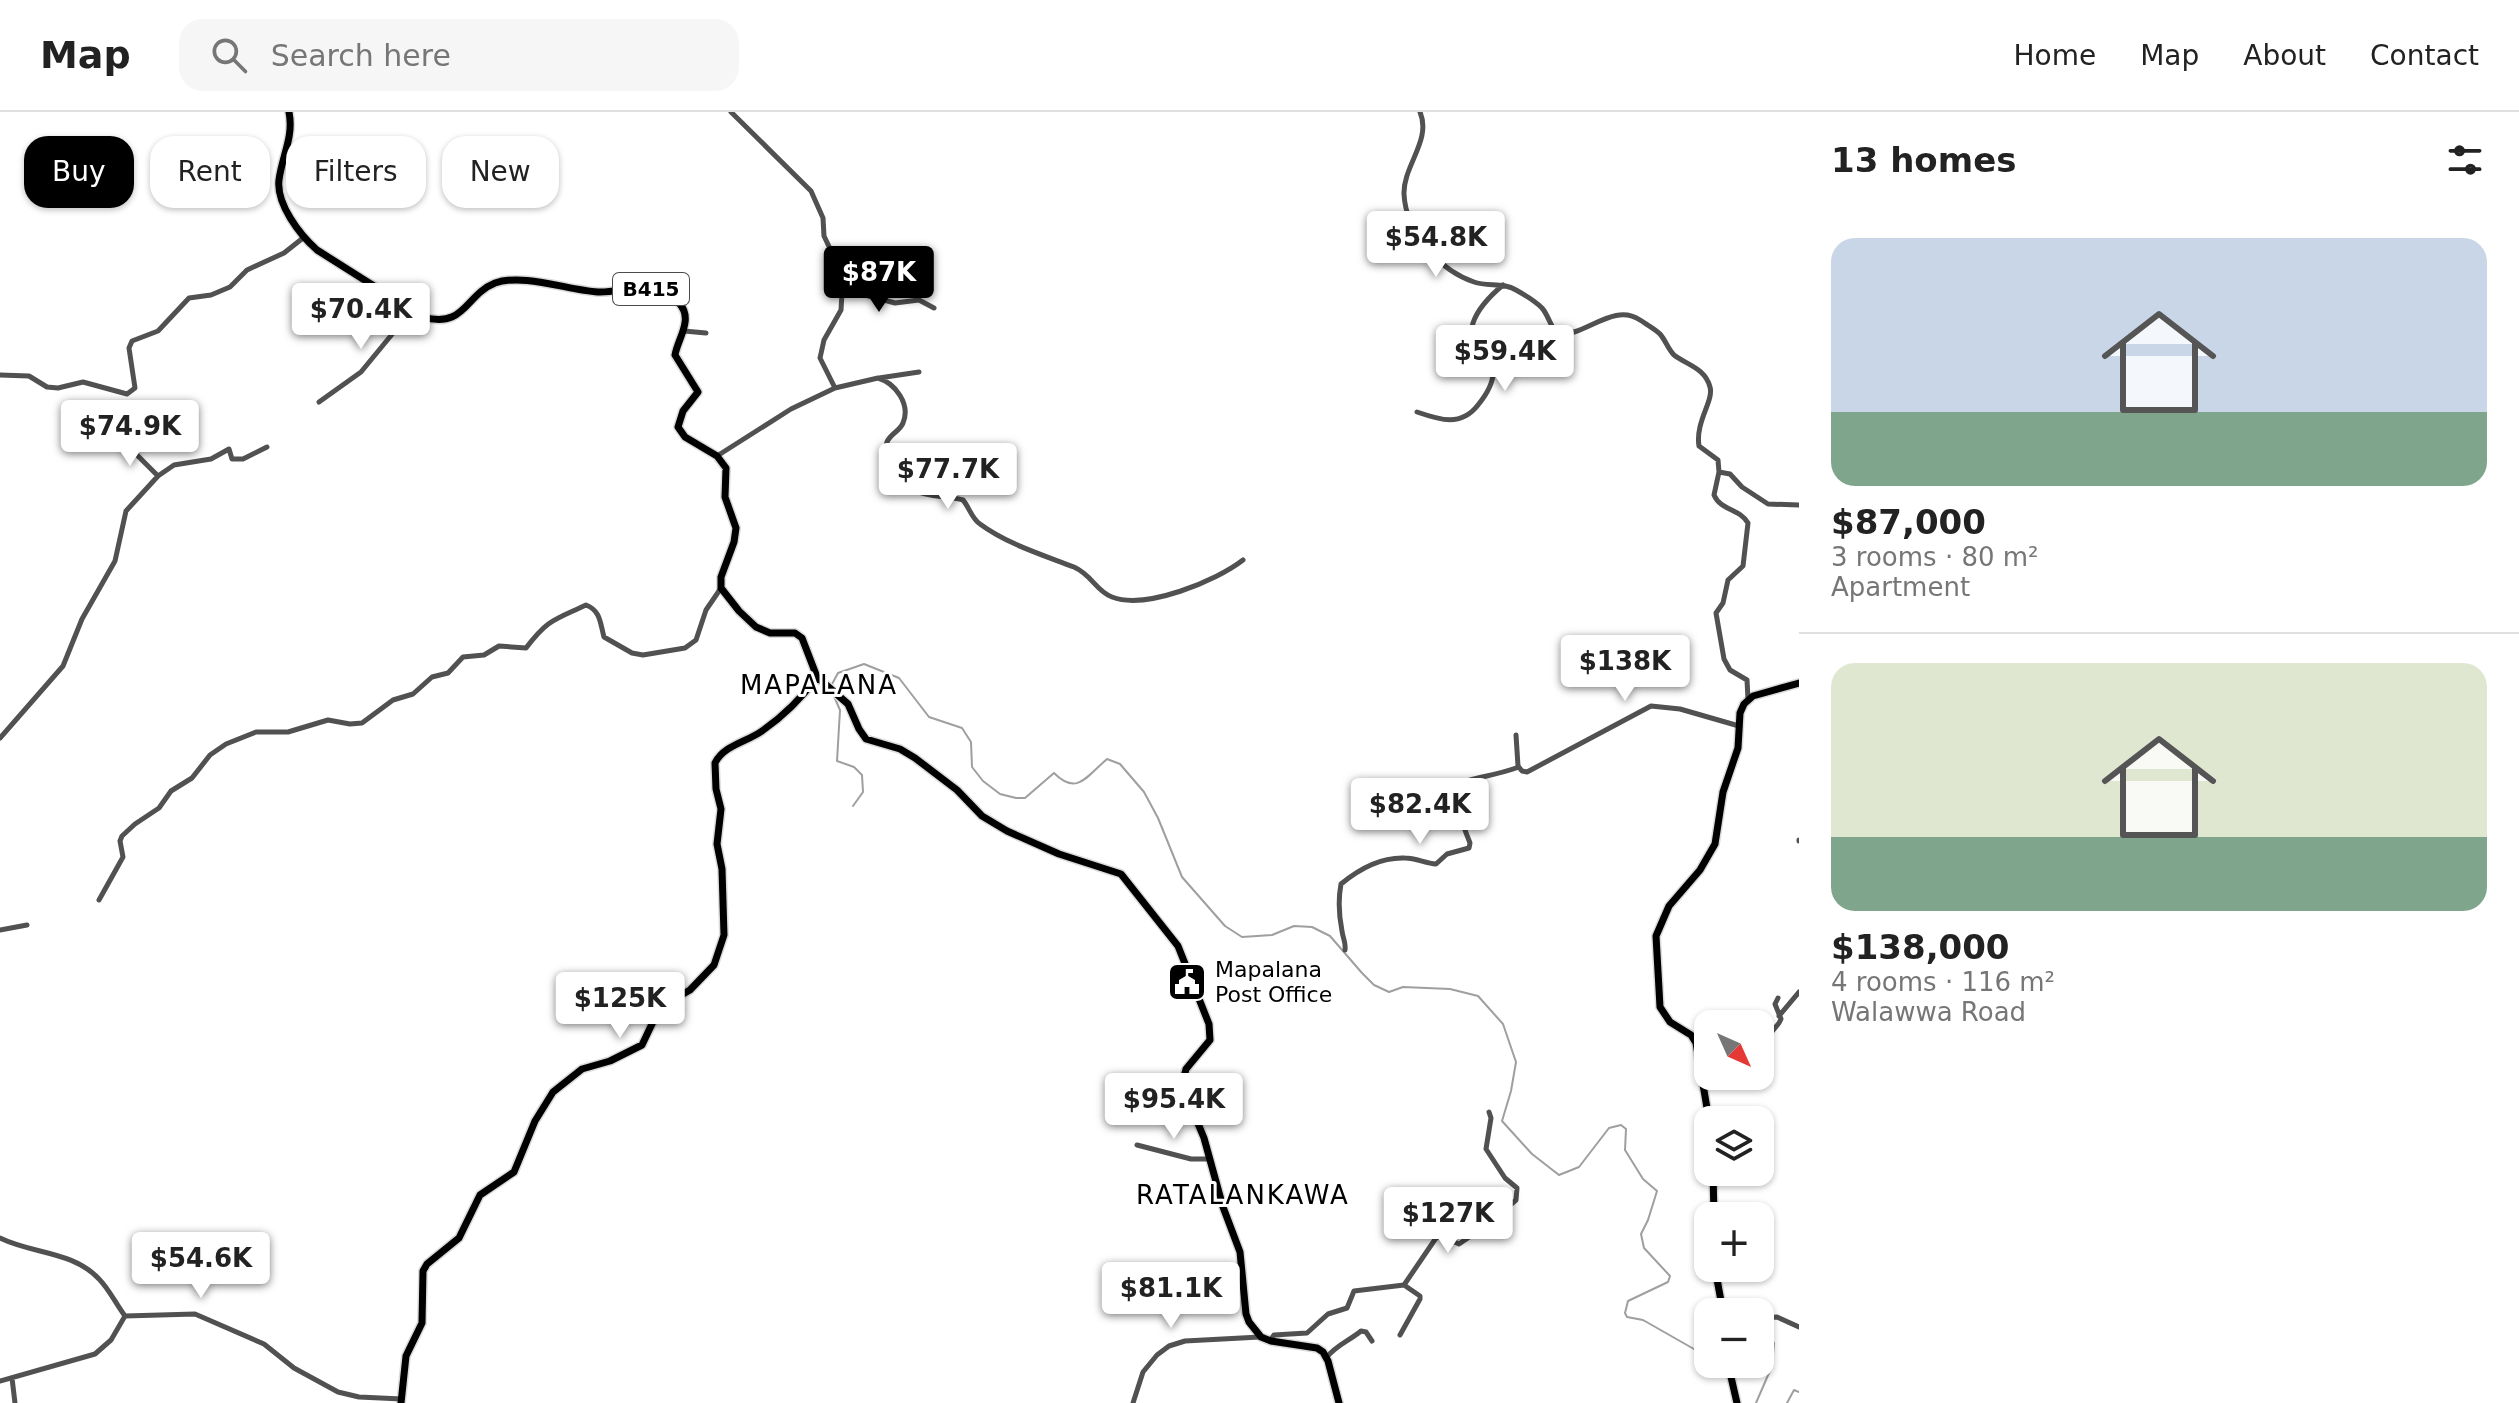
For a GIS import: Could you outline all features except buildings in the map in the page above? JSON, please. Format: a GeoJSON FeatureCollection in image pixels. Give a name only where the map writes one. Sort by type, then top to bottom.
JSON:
{"type":"FeatureCollection","features":[{"type":"Feature","properties":{"kind":"main road","name":"B415"},"geometry":{"type":"LineString","coordinates":[[289,112],[292,124],[278,185],[284,204],[303,238],[317,250],[430,319],[448,319],[459,315],[492,284],[509,280],[600,292],[645,287],[661,291],[679,304],[686,319],[675,355],[698,392],[680,417],[678,427],[685,437],[717,456]]}},
{"type":"Feature","properties":{"kind":"main road"},"geometry":{"type":"LineString","coordinates":[[717,456],[726,468],[725,497],[736,528],[721,577],[721,588],[739,611],[756,627],[770,633],[795,633],[802,638],[817,677],[848,704],[866,739],[900,749],[915,758],[946,781],[982,816],[1007,831],[1059,854],[1121,874],[1178,946],[1209,1024],[1210,1040],[1186,1069],[1182,1085],[1204,1138],[1223,1207],[1240,1252],[1246,1314],[1261,1337],[1317,1348],[1326,1358],[1339,1403]]}},
{"type":"Feature","properties":{"kind":"main road"},"geometry":{"type":"LineString","coordinates":[[401,1401],[406,1356],[422,1323],[423,1271],[427,1264],[459,1238],[480,1195],[514,1172],[535,1121],[553,1092],[582,1069],[610,1061],[642,1045],[660,1007],[690,990],[714,965],[724,935],[722,869],[717,844],[721,809],[715,763],[722,753],[759,733],[790,711],[817,677]]}},
{"type":"Feature","properties":{"kind":"main road"},"geometry":{"type":"LineString","coordinates":[[1694,1040],[1691,1035],[1670,1022],[1660,1007],[1656,936],[1669,906],[1700,870],[1715,844],[1723,792],[1738,748],[1740,713],[1748,699],[1799,683]]}},
{"type":"Feature","properties":{"kind":"main road"},"geometry":{"type":"LineString","coordinates":[[1731,1378],[1737,1403]]}},
{"type":"Feature","properties":{"kind":"street"},"geometry":{"type":"LineString","coordinates":[[731,112],[811,191],[823,218],[824,236],[843,276],[865,295],[895,303],[919,300],[934,308]]}},
{"type":"Feature","properties":{"kind":"street"},"geometry":{"type":"LineString","coordinates":[[1420,112],[1424,121],[1418,151],[1410,163],[1404,183],[1404,197],[1410,219],[1437,262],[1476,283],[1512,287],[1542,308],[1558,334],[1571,333],[1626,314],[1637,317],[1660,334],[1677,357],[1703,373],[1711,397],[1697,435],[1699,446],[1718,460],[1719,472],[1714,486],[1717,502],[1739,512],[1748,523],[1743,566],[1728,580],[1723,603],[1716,613],[1724,659],[1730,670],[1747,680],[1748,699]]}},
{"type":"Feature","properties":{"kind":"street"},"geometry":{"type":"LineString","coordinates":[[0,375],[29,376],[47,387],[58,388],[83,382],[127,394],[135,388],[129,348],[132,341],[158,331],[189,298],[211,295],[230,287],[247,270],[284,253],[303,238]]}},
{"type":"Feature","properties":{"kind":"street"},"geometry":{"type":"LineString","coordinates":[[835,388],[820,358],[824,340],[841,310],[843,276]]}},
{"type":"Feature","properties":{"kind":"street"},"geometry":{"type":"LineString","coordinates":[[1417,412],[1456,421],[1475,410],[1484,398],[1493,384],[1494,373],[1484,349],[1473,334],[1472,325],[1485,302],[1503,285]]}},
{"type":"Feature","properties":{"kind":"street"},"geometry":{"type":"LineString","coordinates":[[319,402],[361,372],[412,310]]}},
{"type":"Feature","properties":{"kind":"street"},"geometry":{"type":"LineString","coordinates":[[684,331],[706,333]]}},
{"type":"Feature","properties":{"kind":"street"},"geometry":{"type":"LineString","coordinates":[[717,456],[770,421],[835,388],[919,372]]}},
{"type":"Feature","properties":{"kind":"street"},"geometry":{"type":"LineString","coordinates":[[878,378],[897,390],[904,406],[902,425],[888,440],[886,448],[889,463],[907,485],[925,494],[963,500],[979,524],[1016,544],[1085,572],[1103,593],[1114,598],[1147,599],[1228,572],[1243,560]]}},
{"type":"Feature","properties":{"kind":"street"},"geometry":{"type":"LineString","coordinates":[[125,443],[158,476]]}},
{"type":"Feature","properties":{"kind":"street"},"geometry":{"type":"LineString","coordinates":[[0,738],[63,666],[82,619],[115,561],[126,511],[158,476],[174,465],[211,459],[229,449],[232,459],[243,459],[267,447]]}},
{"type":"Feature","properties":{"kind":"street"},"geometry":{"type":"LineString","coordinates":[[1719,472],[1730,474],[1742,487],[1768,504],[1799,505]]}},
{"type":"Feature","properties":{"kind":"street"},"geometry":{"type":"LineString","coordinates":[[99,900],[123,857],[122,836],[159,808],[171,791],[192,778],[210,755],[226,744],[256,732],[288,732],[328,720],[362,723],[393,700],[413,694],[432,677],[448,673],[463,657],[484,655],[499,646],[526,648],[557,616],[586,605],[602,620],[604,637],[632,653],[664,653],[685,648],[696,640],[706,610],[721,588]]}},
{"type":"Feature","properties":{"kind":"street"},"geometry":{"type":"LineString","coordinates":[[1345,950],[1339,916],[1341,884],[1368,865],[1393,858],[1436,864],[1447,854],[1469,848],[1455,794],[1458,785],[1470,778],[1519,767],[1527,772],[1651,706],[1680,709],[1740,726]]}},
{"type":"Feature","properties":{"kind":"street"},"geometry":{"type":"LineString","coordinates":[[1516,735],[1519,767]]}},
{"type":"Feature","properties":{"kind":"street"},"geometry":{"type":"LineString","coordinates":[[0,930],[27,925]]}},
{"type":"Feature","properties":{"kind":"street"},"geometry":{"type":"LineString","coordinates":[[1779,1016],[1799,992]]}},
{"type":"Feature","properties":{"kind":"street"},"geometry":{"type":"LineString","coordinates":[[1774,1029],[1779,1023],[1775,1004],[1778,998]]}},
{"type":"Feature","properties":{"kind":"street"},"geometry":{"type":"LineString","coordinates":[[1404,1285],[1436,1238],[1441,1236],[1459,1244],[1516,1200],[1517,1188],[1505,1178],[1486,1149],[1491,1118],[1489,1112]]}},
{"type":"Feature","properties":{"kind":"street"},"geometry":{"type":"LineString","coordinates":[[1137,1145],[1191,1159],[1210,1159]]}},
{"type":"Feature","properties":{"kind":"street"},"geometry":{"type":"LineString","coordinates":[[0,1238],[18,1247],[47,1252],[85,1267],[100,1280],[125,1316]]}},
{"type":"Feature","properties":{"kind":"street"},"geometry":{"type":"LineString","coordinates":[[1271,1341],[1274,1335],[1311,1331],[1328,1314],[1347,1308],[1354,1291],[1404,1285],[1420,1299],[1400,1335]]}},
{"type":"Feature","properties":{"kind":"street"},"geometry":{"type":"LineString","coordinates":[[125,1316],[195,1314],[264,1344],[294,1368],[338,1392],[401,1401]]}},
{"type":"Feature","properties":{"kind":"street"},"geometry":{"type":"LineString","coordinates":[[0,1381],[95,1354],[111,1340],[125,1316]]}},
{"type":"Feature","properties":{"kind":"street"},"geometry":{"type":"LineString","coordinates":[[1774,1317],[1799,1327]]}},
{"type":"Feature","properties":{"kind":"street"},"geometry":{"type":"LineString","coordinates":[[1326,1358],[1361,1331],[1366,1332],[1372,1341]]}},
{"type":"Feature","properties":{"kind":"street"},"geometry":{"type":"LineString","coordinates":[[1133,1403],[1143,1372],[1169,1346],[1185,1341],[1261,1337]]}},
{"type":"Feature","properties":{"kind":"street"},"geometry":{"type":"LineString","coordinates":[[12,1378],[15,1403]]}},
{"type":"Feature","properties":{"kind":"waterway"},"geometry":{"type":"LineString","coordinates":[[831,686],[838,673],[864,664],[899,678],[929,717],[962,728],[971,742],[972,767],[983,781],[1000,794],[1025,798],[1054,773],[1062,780],[1075,783],[1107,759],[1120,764],[1144,792],[1182,877],[1225,926],[1242,937],[1272,935],[1294,926],[1312,927],[1330,936],[1374,985],[1389,992],[1403,987],[1450,989],[1478,996],[1503,1024],[1516,1062],[1502,1121],[1532,1154],[1559,1175],[1579,1167],[1609,1128],[1621,1125],[1626,1129],[1625,1150],[1643,1179],[1657,1191],[1641,1234],[1644,1248],[1670,1276],[1668,1282],[1628,1301],[1625,1313],[1627,1317],[1643,1320],[1694,1349]]}},
{"type":"Feature","properties":{"kind":"waterway"},"geometry":{"type":"LineString","coordinates":[[832,692],[840,710],[837,761],[854,767],[862,775],[863,792],[853,806]]}},
{"type":"Feature","properties":{"kind":"waterway"},"geometry":{"type":"LineString","coordinates":[[1756,1403],[1767,1378]]}},
{"type":"Feature","properties":{"kind":"waterway"},"geometry":{"type":"LineString","coordinates":[[1787,1403],[1794,1390],[1799,1392]]}},
{"type":"Feature","properties":{"kind":"place","name":"Mapalana Post Office"},"geometry":{"type":"Point","coordinates":[1187,982]}},
{"type":"Feature","properties":{"kind":"district","name":"MAPALANA"},"geometry":{"type":"Point","coordinates":[819,685]}},
{"type":"Feature","properties":{"kind":"district","name":"RATALANKAWA"},"geometry":{"type":"Point","coordinates":[1243,1195]}}]}
